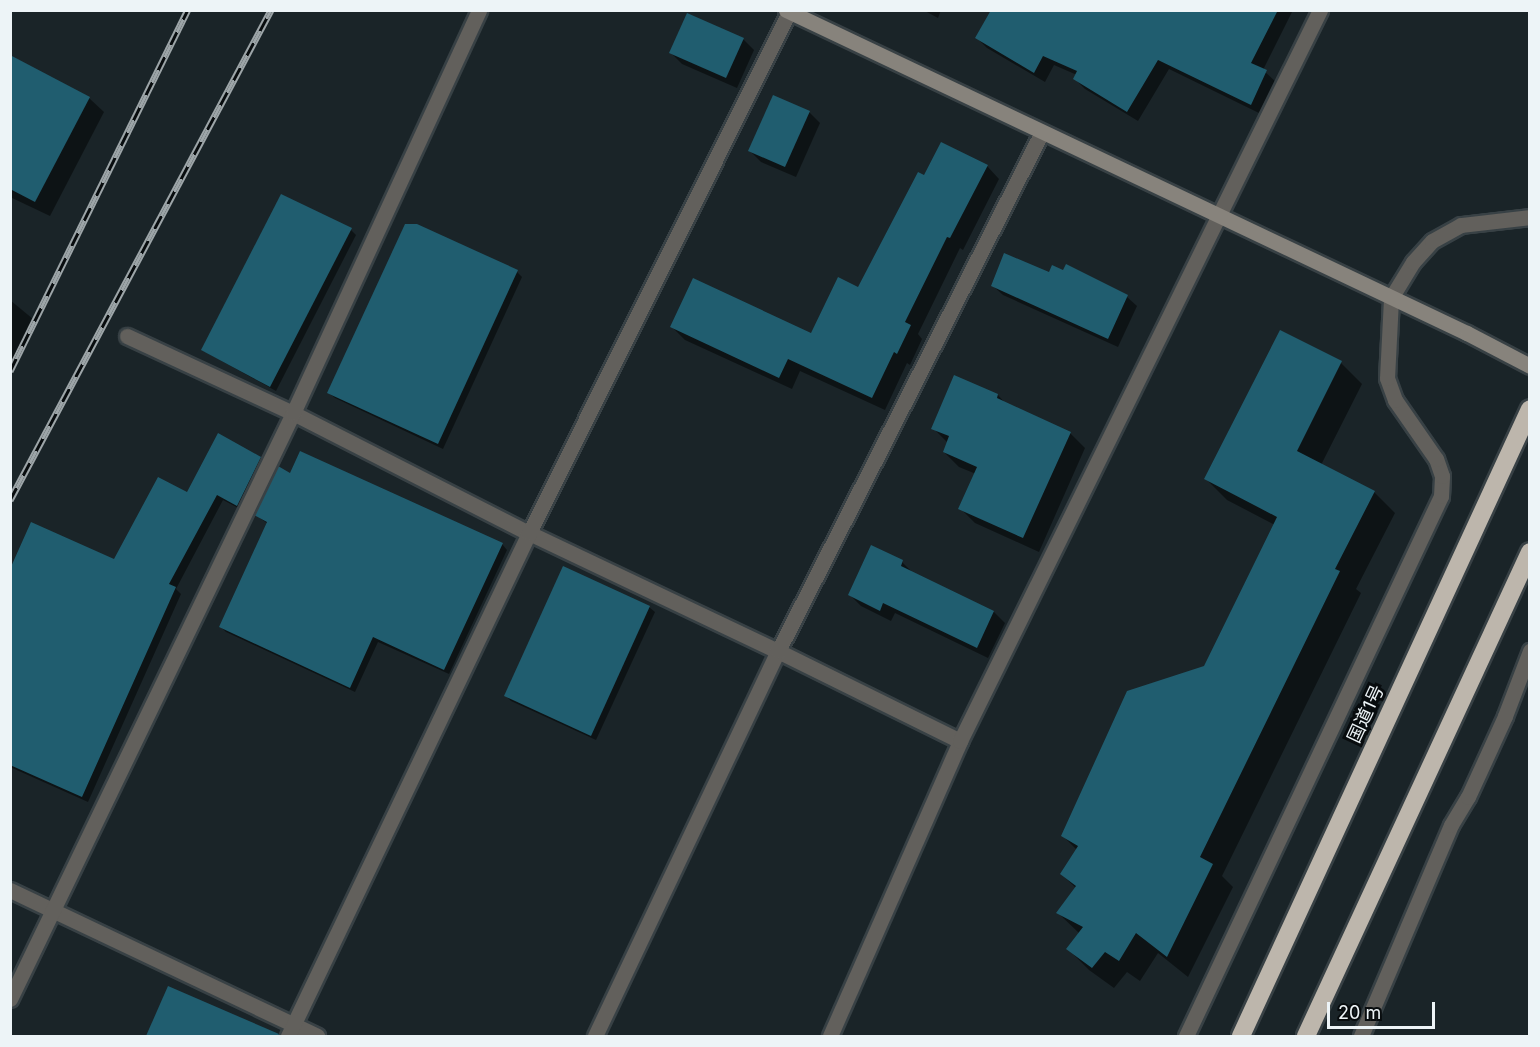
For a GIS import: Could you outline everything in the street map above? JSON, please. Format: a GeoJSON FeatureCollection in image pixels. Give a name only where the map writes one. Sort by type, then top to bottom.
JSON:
{"type":"FeatureCollection","features":[{"type":"Feature","properties":{"kind":"highway","name":"国道1号"},"geometry":{"type":"LineString","coordinates":[[1241,1036],[1530,409]]}},
{"type":"Feature","properties":{"kind":"highway"},"geometry":{"type":"LineString","coordinates":[[1306,1036],[1530,552]]}},
{"type":"Feature","properties":{"kind":"street"},"geometry":{"type":"LineString","coordinates":[[10,999],[293,413],[479,10]]}},
{"type":"Feature","properties":{"kind":"street"},"geometry":{"type":"LineString","coordinates":[[830,1036],[960,741],[1320,10]]}},
{"type":"Feature","properties":{"kind":"street"},"geometry":{"type":"LineString","coordinates":[[291,1030],[529,533],[788,11],[1530,366]]}},
{"type":"Feature","properties":{"kind":"street"},"geometry":{"type":"LineString","coordinates":[[595,1036],[778,651],[1042,132]]}},
{"type":"Feature","properties":{"kind":"street"},"geometry":{"type":"LineString","coordinates":[[1186,1036],[1441,496],[1442,476],[1436,459],[1395,400],[1387,378],[1391,298],[1413,262],[1432,241],[1461,225],[1530,217]]}},
{"type":"Feature","properties":{"kind":"street"},"geometry":{"type":"LineString","coordinates":[[127,336],[293,413],[529,533],[778,651],[960,741]]}},
{"type":"Feature","properties":{"kind":"street"},"geometry":{"type":"LineString","coordinates":[[1361,1036],[1451,825],[1468,797],[1501,726],[1530,651]]}},
{"type":"Feature","properties":{"kind":"street"},"geometry":{"type":"LineString","coordinates":[[10,890],[291,1030],[317,1036]]}},
{"type":"Feature","properties":{"kind":"building"},"geometry":{"type":"Polygon","coordinates":[[[991,10],[1278,10],[1251,63],[1267,70],[1251,105],[1158,60],[1127,112],[1073,79],[1077,71],[1043,56],[1034,73],[975,38],[991,10]]]}},
{"type":"Feature","properties":{"kind":"building"},"geometry":{"type":"Polygon","coordinates":[[[687,13],[744,38],[726,78],[669,53],[687,13]]]}},
{"type":"Feature","properties":{"kind":"building"},"geometry":{"type":"Polygon","coordinates":[[[10,55],[90,97],[35,202],[10,189],[10,55]]]}},
{"type":"Feature","properties":{"kind":"building"},"geometry":{"type":"Polygon","coordinates":[[[773,95],[810,111],[785,167],[748,151],[773,95]]]}},
{"type":"Feature","properties":{"kind":"building"},"geometry":{"type":"Polygon","coordinates":[[[941,142],[988,165],[950,238],[947,237],[905,322],[911,325],[897,354],[894,352],[872,398],[788,359],[779,378],[670,327],[693,278],[811,333],[838,277],[858,287],[918,172],[924,175],[941,142]]]}},
{"type":"Feature","properties":{"kind":"building"},"geometry":{"type":"Polygon","coordinates":[[[281,194],[352,228],[270,387],[201,350],[281,194]]]}},
{"type":"Feature","properties":{"kind":"building"},"geometry":{"type":"Polygon","coordinates":[[[405,224],[417,224],[518,270],[438,444],[327,393],[405,224]]]}},
{"type":"Feature","properties":{"kind":"building"},"geometry":{"type":"Polygon","coordinates":[[[1004,253],[1049,272],[1052,265],[1063,270],[1066,264],[1128,295],[1108,339],[991,286],[1004,253]]]}},
{"type":"Feature","properties":{"kind":"building"},"geometry":{"type":"Polygon","coordinates":[[[1280,330],[1342,361],[1297,451],[1375,491],[1335,569],[1340,571],[1200,857],[1213,864],[1167,957],[1136,933],[1119,961],[1105,952],[1092,968],[1066,949],[1083,927],[1056,913],[1076,886],[1060,874],[1078,846],[1061,836],[1127,691],[1204,666],[1277,517],[1204,479],[1280,330]]]}},
{"type":"Feature","properties":{"kind":"building"},"geometry":{"type":"Polygon","coordinates":[[[954,375],[998,394],[997,398],[1071,432],[1023,538],[958,509],[977,467],[943,452],[949,436],[931,429],[954,375]]]}},
{"type":"Feature","properties":{"kind":"building"},"geometry":{"type":"Polygon","coordinates":[[[218,433],[261,457],[237,506],[217,495],[169,584],[176,587],[82,797],[10,765],[10,569],[31,522],[114,559],[158,477],[187,492],[218,433]]]}},
{"type":"Feature","properties":{"kind":"building"},"geometry":{"type":"Polygon","coordinates":[[[300,451],[503,543],[444,670],[373,637],[350,688],[219,627],[267,522],[254,515],[278,466],[290,473],[300,451]]]}},
{"type":"Feature","properties":{"kind":"building"},"geometry":{"type":"Polygon","coordinates":[[[871,545],[903,560],[901,566],[994,611],[977,648],[883,603],[880,611],[848,595],[871,545]]]}},
{"type":"Feature","properties":{"kind":"building"},"geometry":{"type":"Polygon","coordinates":[[[563,566],[650,606],[591,736],[504,696],[563,566]]]}},
{"type":"Feature","properties":{"kind":"building"},"geometry":{"type":"Polygon","coordinates":[[[168,986],[279,1034],[278,1036],[146,1036],[168,986]]]}},
{"type":"Feature","properties":{"kind":"railway"},"geometry":{"type":"LineString","coordinates":[[10,371],[188,10]]}},
{"type":"Feature","properties":{"kind":"railway"},"geometry":{"type":"LineString","coordinates":[[10,500],[271,10]]}}]}
